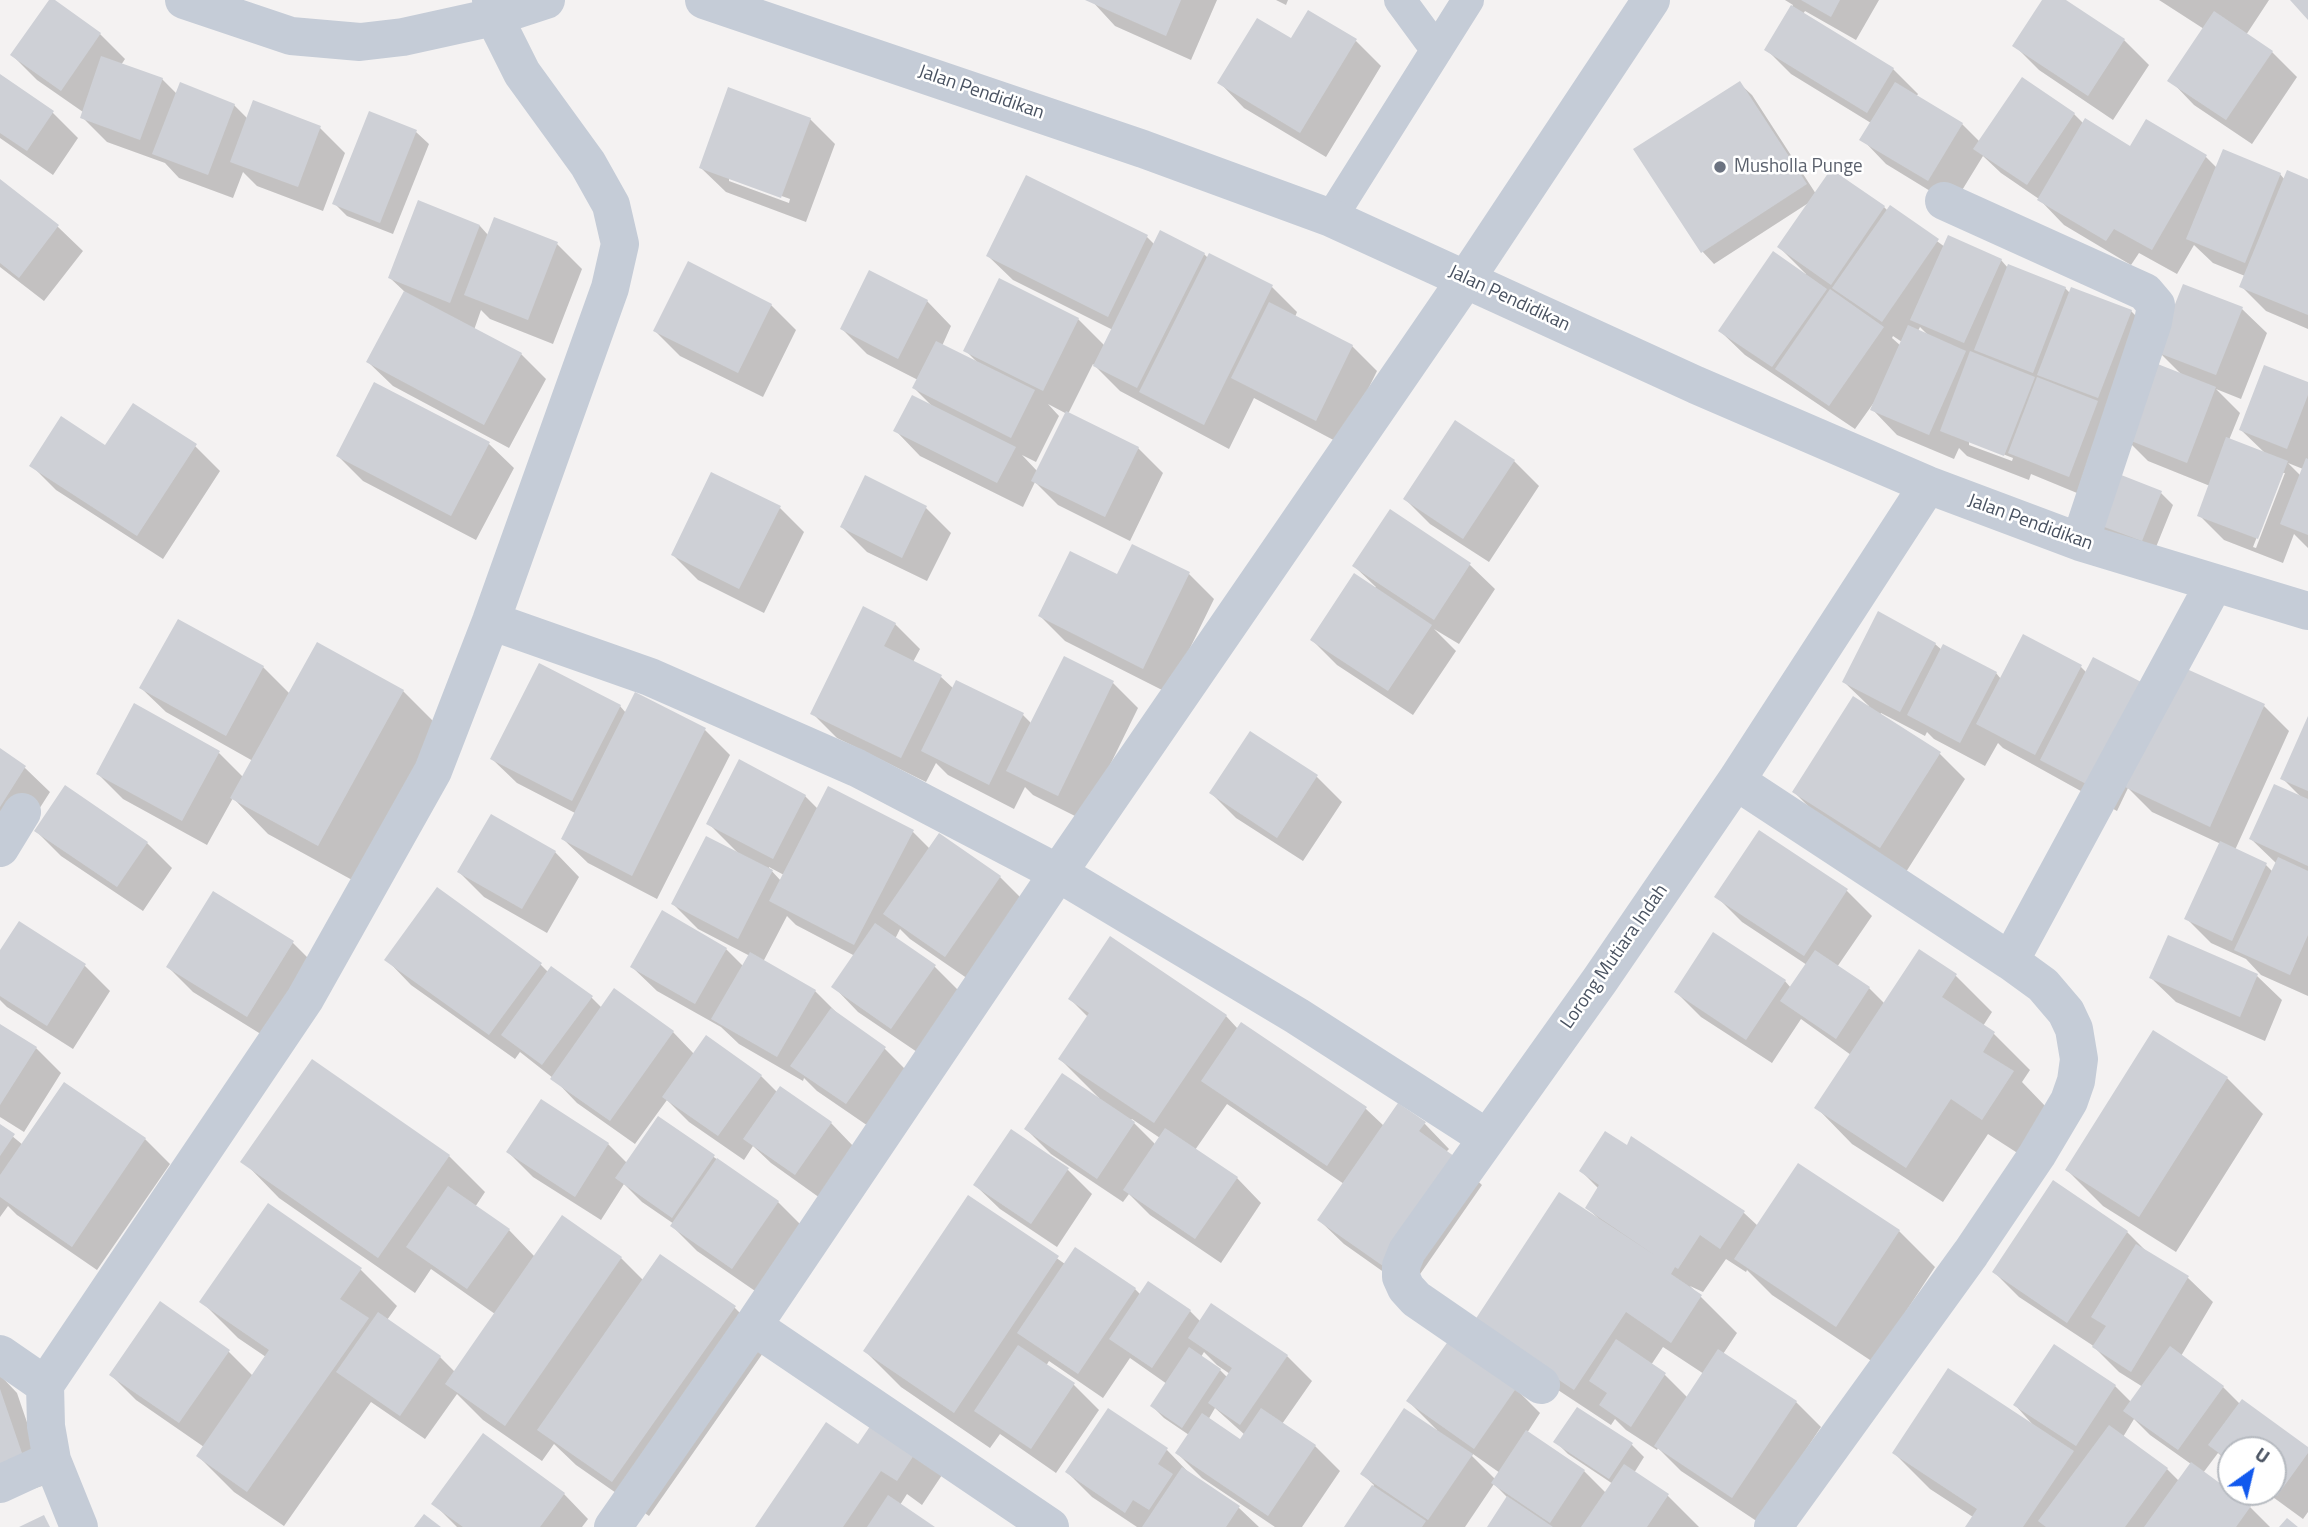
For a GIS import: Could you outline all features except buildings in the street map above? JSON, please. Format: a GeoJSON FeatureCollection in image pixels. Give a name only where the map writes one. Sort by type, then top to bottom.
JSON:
{"type":"FeatureCollection","features":[{"type":"Feature","properties":{"kind":"street"},"geometry":{"type":"LineString","coordinates":[[184,0],[291,36],[360,42],[403,37],[493,9],[546,0]]}},
{"type":"Feature","properties":{"kind":"street","name":"Jalan Pendidikan"},"geometry":{"type":"LineString","coordinates":[[704,0],[1143,149],[1331,218],[1696,385],[1928,485],[2080,542],[2308,611]]}},
{"type":"Feature","properties":{"kind":"street"},"geometry":{"type":"LineString","coordinates":[[613,1527],[753,1326],[1058,873],[1466,279],[1651,0]]}},
{"type":"Feature","properties":{"kind":"street"},"geometry":{"type":"LineString","coordinates":[[79,1527],[52,1460],[46,1426],[45,1385],[305,999],[433,771],[491,621],[610,288],[620,244],[611,205],[588,164],[522,73],[493,9]]}},
{"type":"Feature","properties":{"kind":"street"},"geometry":{"type":"LineString","coordinates":[[1944,201],[2145,292],[2156,305],[2154,322],[2080,542]]}},
{"type":"Feature","properties":{"kind":"street","name":"Lorong Mutiara Indah"},"geometry":{"type":"LineString","coordinates":[[1541,1385],[1416,1300],[1401,1277],[1401,1266],[1407,1251],[1600,980],[1736,781],[1928,485]]}},
{"type":"Feature","properties":{"kind":"street"},"geometry":{"type":"LineString","coordinates":[[2010,961],[2214,584]]}},
{"type":"Feature","properties":{"kind":"street"},"geometry":{"type":"LineString","coordinates":[[491,621],[650,677],[857,768],[1058,873],[1297,1016],[1486,1138]]}},
{"type":"Feature","properties":{"kind":"street"},"geometry":{"type":"LineString","coordinates":[[1736,781],[2043,985],[2066,1012],[2074,1029],[2079,1059],[2076,1081],[2069,1101],[2037,1155],[1971,1253],[1773,1527]]}},
{"type":"Feature","properties":{"kind":"street"},"geometry":{"type":"LineString","coordinates":[[0,848],[22,812]]}},
{"type":"Feature","properties":{"kind":"street"},"geometry":{"type":"LineString","coordinates":[[753,1326],[1051,1527]]}},
{"type":"Feature","properties":{"kind":"street"},"geometry":{"type":"LineString","coordinates":[[0,1354],[45,1385]]}},
{"type":"Feature","properties":{"kind":"street"},"geometry":{"type":"LineString","coordinates":[[0,1484],[52,1460]]}},
{"type":"Feature","properties":{"kind":"lane"},"geometry":{"type":"LineString","coordinates":[[1400,0],[1436,49]]}},
{"type":"Feature","properties":{"kind":"lane"},"geometry":{"type":"LineString","coordinates":[[1331,218],[1468,0]]}},
{"type":"Feature","properties":{"kind":"place","name":"Musholla Punge"},"geometry":{"type":"Point","coordinates":[1720,167]}}]}
